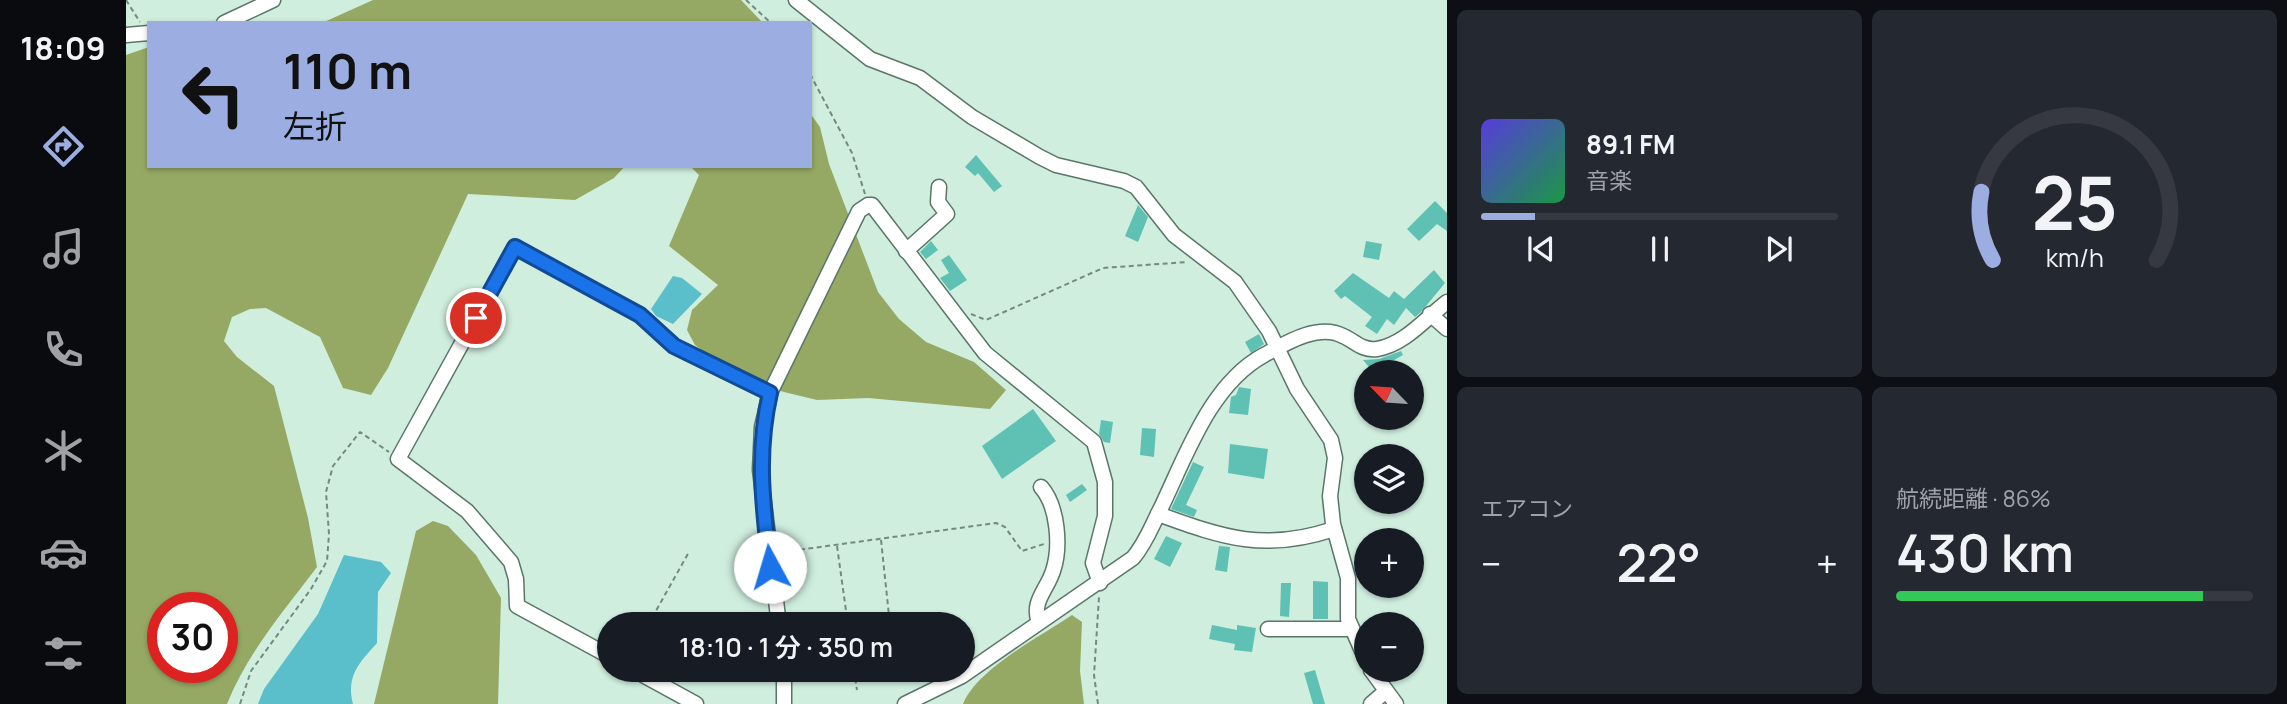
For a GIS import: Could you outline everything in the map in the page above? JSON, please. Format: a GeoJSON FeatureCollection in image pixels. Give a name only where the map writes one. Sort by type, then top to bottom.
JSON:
{"type":"FeatureCollection","features":[{"type":"Feature","properties":{"kind":"street"},"geometry":{"type":"LineString","coordinates":[[228,21],[273,0]]}},
{"type":"Feature","properties":{"kind":"street"},"geometry":{"type":"LineString","coordinates":[[796,0],[870,59],[920,78],[972,117],[1040,157],[1068,168],[1124,181],[1136,187],[1174,234],[1235,282],[1279,348],[1297,389],[1331,440],[1335,458],[1330,496],[1334,529],[1344,557],[1347,608],[1354,633]]}},
{"type":"Feature","properties":{"kind":"street"},"geometry":{"type":"LineString","coordinates":[[906,251],[947,214],[938,202],[939,187]]}},
{"type":"Feature","properties":{"kind":"street"},"geometry":{"type":"LineString","coordinates":[[777,612],[760,470],[762,427],[770,393],[859,211],[868,205],[872,205],[961,318],[985,353],[1094,442],[1105,482],[1105,516],[1093,563],[1100,583]]}},
{"type":"Feature","properties":{"kind":"street"},"geometry":{"type":"LineString","coordinates":[[597,649],[517,606],[516,579],[511,562],[467,511],[398,459],[515,247],[640,315],[674,346],[770,393]]}},
{"type":"Feature","properties":{"kind":"street"},"geometry":{"type":"LineString","coordinates":[[905,704],[962,676],[1100,583],[1140,551],[1200,429],[1222,394],[1250,365],[1296,338],[1328,332],[1345,336],[1363,348],[1375,349],[1399,341],[1447,302]]}},
{"type":"Feature","properties":{"kind":"street"},"geometry":{"type":"LineString","coordinates":[[1430,314],[1447,329]]}},
{"type":"Feature","properties":{"kind":"street"},"geometry":{"type":"LineString","coordinates":[[1039,622],[1037,607],[1052,575],[1056,523],[1053,505],[1041,487]]}},
{"type":"Feature","properties":{"kind":"street"},"geometry":{"type":"LineString","coordinates":[[1158,514],[1220,535],[1259,541],[1300,540],[1334,529]]}},
{"type":"Feature","properties":{"kind":"street"},"geometry":{"type":"LineString","coordinates":[[1268,629],[1352,629]]}},
{"type":"Feature","properties":{"kind":"street"},"geometry":{"type":"LineString","coordinates":[[656,682],[695,704]]}},
{"type":"Feature","properties":{"kind":"street"},"geometry":{"type":"LineString","coordinates":[[784,682],[784,704]]}},
{"type":"Feature","properties":{"kind":"street"},"geometry":{"type":"LineString","coordinates":[[1380,682],[1396,704]]}},
{"type":"Feature","properties":{"kind":"street"},"geometry":{"type":"LineString","coordinates":[[1371,704],[1386,691]]}},
{"type":"Feature","properties":{"kind":"path"},"geometry":{"type":"LineString","coordinates":[[127,0],[140,19],[138,34]]}},
{"type":"Feature","properties":{"kind":"path"},"geometry":{"type":"LineString","coordinates":[[746,0],[769,21]]}},
{"type":"Feature","properties":{"kind":"path"},"geometry":{"type":"LineString","coordinates":[[812,78],[852,153],[868,205]]}},
{"type":"Feature","properties":{"kind":"path"},"geometry":{"type":"LineString","coordinates":[[961,318],[970,314],[986,320],[1103,268],[1209,260]]}},
{"type":"Feature","properties":{"kind":"path"},"geometry":{"type":"LineString","coordinates":[[240,704],[251,671],[311,589],[327,561],[329,534],[326,492],[333,466],[360,432],[398,459]]}},
{"type":"Feature","properties":{"kind":"path"},"geometry":{"type":"LineString","coordinates":[[769,554],[996,523],[1005,527],[1022,551],[1055,541]]}},
{"type":"Feature","properties":{"kind":"path"},"geometry":{"type":"LineString","coordinates":[[881,539],[889,612]]}},
{"type":"Feature","properties":{"kind":"path"},"geometry":{"type":"LineString","coordinates":[[837,545],[846,612]]}},
{"type":"Feature","properties":{"kind":"path"},"geometry":{"type":"LineString","coordinates":[[655,612],[689,552]]}},
{"type":"Feature","properties":{"kind":"path"},"geometry":{"type":"LineString","coordinates":[[1098,704],[1094,675],[1100,583]]}},
{"type":"Feature","properties":{"kind":"path"},"geometry":{"type":"LineString","coordinates":[[856,682],[857,690]]}},
{"type":"Feature","properties":{"kind":"green space"},"geometry":{"type":"Polygon","coordinates":[[[373,0],[741,0],[761,21],[326,21],[373,0]]]}},
{"type":"Feature","properties":{"kind":"green space"},"geometry":{"type":"Polygon","coordinates":[[[147,48],[147,168],[623,168],[614,178],[575,200],[468,194],[388,368],[371,395],[343,388],[320,337],[266,308],[250,309],[232,317],[224,341],[237,357],[274,386],[308,518],[317,567],[279,616],[238,681],[238,592],[147,592],[147,683],[237,683],[227,704],[126,704],[126,55],[147,48]]]}},
{"type":"Feature","properties":{"kind":"green space"},"geometry":{"type":"Polygon","coordinates":[[[812,116],[820,127],[829,164],[878,292],[899,319],[926,342],[974,362],[1006,390],[990,409],[868,398],[817,400],[738,378],[695,345],[687,330],[692,310],[718,285],[669,246],[699,175],[692,168],[812,168],[812,116]]]}},
{"type":"Feature","properties":{"kind":"green space"},"geometry":{"type":"Polygon","coordinates":[[[433,521],[448,526],[476,555],[501,598],[498,704],[374,704],[416,531],[433,521]]]}},
{"type":"Feature","properties":{"kind":"green space"},"geometry":{"type":"Polygon","coordinates":[[[1072,615],[1082,622],[1080,671],[1084,704],[963,704],[970,691],[995,666],[1072,615]]]}},
{"type":"Feature","properties":{"kind":"water"},"geometry":{"type":"Polygon","coordinates":[[[673,276],[682,278],[702,294],[673,324],[656,316],[651,309],[673,276]]]}},
{"type":"Feature","properties":{"kind":"water"},"geometry":{"type":"Polygon","coordinates":[[[344,555],[381,562],[391,573],[378,592],[377,643],[360,664],[353,678],[353,704],[258,704],[264,689],[318,614],[344,555]]]}},
{"type":"Feature","properties":{"kind":"building"},"geometry":{"type":"Polygon","coordinates":[[[976,155],[1002,186],[994,192],[978,173],[975,176],[965,167],[976,155]]]}},
{"type":"Feature","properties":{"kind":"building"},"geometry":{"type":"Polygon","coordinates":[[[1435,201],[1447,213],[1447,231],[1437,224],[1419,241],[1407,229],[1435,201]]]}},
{"type":"Feature","properties":{"kind":"building"},"geometry":{"type":"Polygon","coordinates":[[[1138,205],[1148,217],[1138,242],[1125,236],[1138,205]]]}},
{"type":"Feature","properties":{"kind":"building"},"geometry":{"type":"Polygon","coordinates":[[[931,241],[938,250],[926,259],[920,252],[931,241]]]}},
{"type":"Feature","properties":{"kind":"building"},"geometry":{"type":"Polygon","coordinates":[[[1366,241],[1382,244],[1379,260],[1363,257],[1366,241]]]}},
{"type":"Feature","properties":{"kind":"building"},"geometry":{"type":"Polygon","coordinates":[[[949,255],[967,280],[950,291],[940,278],[949,273],[941,260],[949,255]]]}},
{"type":"Feature","properties":{"kind":"building"},"geometry":{"type":"Polygon","coordinates":[[[1434,270],[1445,283],[1421,312],[1415,317],[1406,308],[1394,325],[1387,319],[1377,334],[1365,326],[1372,317],[1345,296],[1341,299],[1334,291],[1353,273],[1389,298],[1394,291],[1404,299],[1434,270]]]}},
{"type":"Feature","properties":{"kind":"building"},"geometry":{"type":"Polygon","coordinates":[[[1259,334],[1264,344],[1251,353],[1245,342],[1259,334]]]}},
{"type":"Feature","properties":{"kind":"building"},"geometry":{"type":"Polygon","coordinates":[[[1401,351],[1403,355],[1394,360],[1363,360],[1379,359],[1401,351]]]}},
{"type":"Feature","properties":{"kind":"building"},"geometry":{"type":"Polygon","coordinates":[[[1239,387],[1251,389],[1248,415],[1229,413],[1231,397],[1236,395],[1239,387]]]}},
{"type":"Feature","properties":{"kind":"building"},"geometry":{"type":"Polygon","coordinates":[[[1033,409],[1056,441],[1002,479],[982,446],[1033,409]]]}},
{"type":"Feature","properties":{"kind":"building"},"geometry":{"type":"Polygon","coordinates":[[[1101,420],[1113,422],[1110,443],[1104,442],[1099,434],[1101,420]]]}},
{"type":"Feature","properties":{"kind":"building"},"geometry":{"type":"Polygon","coordinates":[[[1142,428],[1156,429],[1154,457],[1140,455],[1142,428]]]}},
{"type":"Feature","properties":{"kind":"building"},"geometry":{"type":"Polygon","coordinates":[[[1230,444],[1268,449],[1264,479],[1228,473],[1230,444]]]}},
{"type":"Feature","properties":{"kind":"building"},"geometry":{"type":"Polygon","coordinates":[[[1193,462],[1204,467],[1186,505],[1197,510],[1194,517],[1171,509],[1193,462]]]}},
{"type":"Feature","properties":{"kind":"building"},"geometry":{"type":"Polygon","coordinates":[[[1082,484],[1087,490],[1070,502],[1066,495],[1082,484]]]}},
{"type":"Feature","properties":{"kind":"building"},"geometry":{"type":"Polygon","coordinates":[[[1166,536],[1182,543],[1170,567],[1154,559],[1166,536]]]}},
{"type":"Feature","properties":{"kind":"building"},"geometry":{"type":"Polygon","coordinates":[[[1219,546],[1230,547],[1227,572],[1215,570],[1219,546]]]}},
{"type":"Feature","properties":{"kind":"building"},"geometry":{"type":"Polygon","coordinates":[[[1313,581],[1328,582],[1328,619],[1313,619],[1313,581]]]}},
{"type":"Feature","properties":{"kind":"building"},"geometry":{"type":"Polygon","coordinates":[[[1281,583],[1291,583],[1289,617],[1280,616],[1281,583]]]}},
{"type":"Feature","properties":{"kind":"building"},"geometry":{"type":"Polygon","coordinates":[[[1212,625],[1237,630],[1237,625],[1256,628],[1252,652],[1234,650],[1235,644],[1209,639],[1212,625]]]}},
{"type":"Feature","properties":{"kind":"building"},"geometry":{"type":"Polygon","coordinates":[[[1315,670],[1325,704],[1313,704],[1304,673],[1315,670]]]}},
{"type":"Feature","properties":{"kind":"route"},"geometry":{"type":"LineString","coordinates":[[476,318],[515,247],[640,315],[674,346],[770,393],[762,427],[760,470],[770,567]]}}]}
